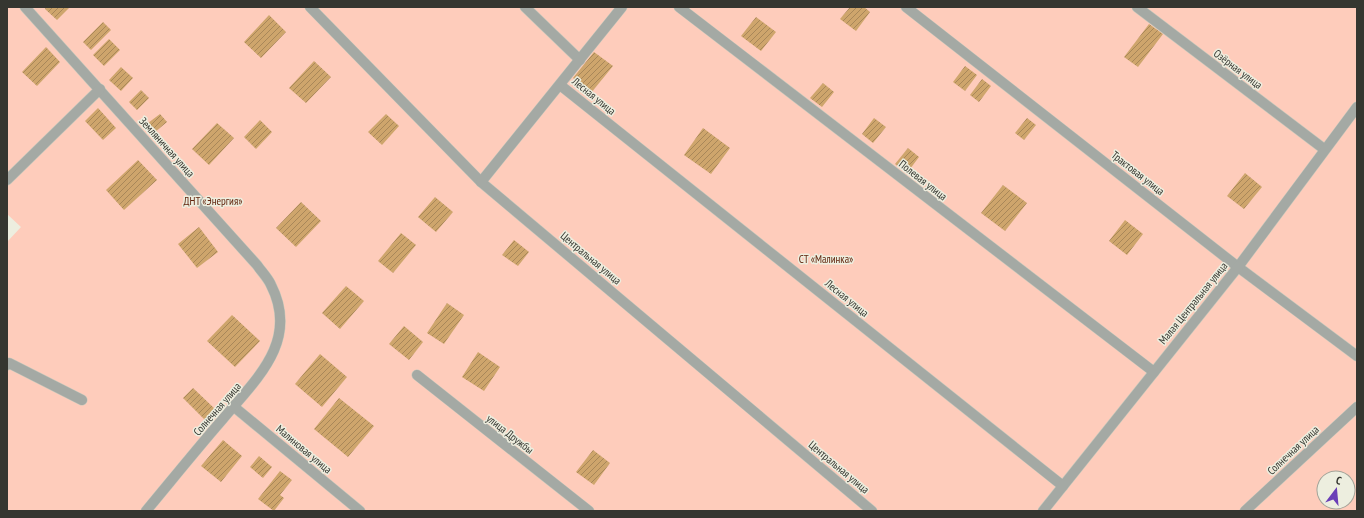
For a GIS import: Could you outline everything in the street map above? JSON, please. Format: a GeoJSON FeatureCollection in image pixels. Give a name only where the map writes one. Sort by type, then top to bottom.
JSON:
{"type":"FeatureCollection","features":[{"type":"Feature","properties":{"kind":"street","name":"Земляничная улица"},"geometry":{"type":"LineString","coordinates":[[25,7],[257,265],[271,284],[279,310]]}},
{"type":"Feature","properties":{"kind":"street","name":"Центральная улица"},"geometry":{"type":"LineString","coordinates":[[310,7],[481,182],[872,511]]}},
{"type":"Feature","properties":{"kind":"street","name":"Лесная улица"},"geometry":{"type":"LineString","coordinates":[[525,7],[580,60]]}},
{"type":"Feature","properties":{"kind":"street"},"geometry":{"type":"LineString","coordinates":[[481,182],[622,7]]}},
{"type":"Feature","properties":{"kind":"street","name":"Полевая улица"},"geometry":{"type":"LineString","coordinates":[[678,7],[1154,372]]}},
{"type":"Feature","properties":{"kind":"street","name":"Трактовая улица"},"geometry":{"type":"LineString","coordinates":[[906,7],[1238,267],[1357,356]]}},
{"type":"Feature","properties":{"kind":"street","name":"Озёрная улица"},"geometry":{"type":"LineString","coordinates":[[1137,7],[1324,149]]}},
{"type":"Feature","properties":{"kind":"street","name":"Лесная улица"},"geometry":{"type":"LineString","coordinates":[[560,85],[1063,486]]}},
{"type":"Feature","properties":{"kind":"street"},"geometry":{"type":"LineString","coordinates":[[7,180],[100,89]]}},
{"type":"Feature","properties":{"kind":"street","name":"Малая Центральная улица"},"geometry":{"type":"LineString","coordinates":[[1043,511],[1238,267],[1324,149],[1357,107]]}},
{"type":"Feature","properties":{"kind":"street","name":"Солнечная улица"},"geometry":{"type":"LineString","coordinates":[[146,511],[233,406],[251,388],[270,360],[279,332],[279,310]]}},
{"type":"Feature","properties":{"kind":"street"},"geometry":{"type":"LineString","coordinates":[[7,365],[9,363],[82,400]]}},
{"type":"Feature","properties":{"kind":"street","name":"улица Дружбы"},"geometry":{"type":"LineString","coordinates":[[417,375],[589,511]]}},
{"type":"Feature","properties":{"kind":"street","name":"Малиновая улица"},"geometry":{"type":"LineString","coordinates":[[233,406],[360,511]]}},
{"type":"Feature","properties":{"kind":"street","name":"Солнечная улица"},"geometry":{"type":"LineString","coordinates":[[1245,511],[1357,407]]}},
{"type":"Feature","properties":{"kind":"green space","name":"CТ «Малинка»"},"geometry":{"type":"Polygon","coordinates":[[[7,7],[1357,7],[1357,511],[7,511],[7,242],[21,227],[7,214],[7,7]]]}},
{"type":"Feature","properties":{"kind":"building"},"geometry":{"type":"Polygon","coordinates":[[[46,7],[70,7],[57,20],[45,9],[46,7]]]}},
{"type":"Feature","properties":{"kind":"building"},"geometry":{"type":"Polygon","coordinates":[[[850,7],[864,7],[870,12],[856,31],[840,19],[850,7]]]}},
{"type":"Feature","properties":{"kind":"building"},"geometry":{"type":"Polygon","coordinates":[[[269,15],[286,32],[261,58],[244,42],[269,15]]]}},
{"type":"Feature","properties":{"kind":"building"},"geometry":{"type":"Polygon","coordinates":[[[756,17],[776,32],[761,51],[741,36],[756,17]]]}},
{"type":"Feature","properties":{"kind":"building"},"geometry":{"type":"Polygon","coordinates":[[[103,22],[111,30],[91,50],[83,42],[103,22]]]}},
{"type":"Feature","properties":{"kind":"building"},"geometry":{"type":"Polygon","coordinates":[[[1149,24],[1163,34],[1138,67],[1124,57],[1149,24]]]}},
{"type":"Feature","properties":{"kind":"building"},"geometry":{"type":"Polygon","coordinates":[[[109,39],[120,50],[104,66],[93,55],[109,39]]]}},
{"type":"Feature","properties":{"kind":"building"},"geometry":{"type":"Polygon","coordinates":[[[46,47],[60,62],[37,86],[22,72],[46,47]]]}},
{"type":"Feature","properties":{"kind":"building"},"geometry":{"type":"Polygon","coordinates":[[[594,52],[613,66],[591,93],[573,78],[594,52]]]}},
{"type":"Feature","properties":{"kind":"building"},"geometry":{"type":"Polygon","coordinates":[[[314,61],[331,77],[306,103],[289,88],[314,61]]]}},
{"type":"Feature","properties":{"kind":"building"},"geometry":{"type":"Polygon","coordinates":[[[965,66],[977,75],[965,91],[953,82],[965,66]]]}},
{"type":"Feature","properties":{"kind":"building"},"geometry":{"type":"Polygon","coordinates":[[[121,67],[133,78],[121,91],[109,80],[121,67]]]}},
{"type":"Feature","properties":{"kind":"building"},"geometry":{"type":"Polygon","coordinates":[[[982,79],[991,86],[979,102],[970,95],[982,79]]]}},
{"type":"Feature","properties":{"kind":"building"},"geometry":{"type":"Polygon","coordinates":[[[823,83],[834,92],[822,107],[810,98],[823,83]]]}},
{"type":"Feature","properties":{"kind":"building"},"geometry":{"type":"Polygon","coordinates":[[[141,90],[149,98],[137,110],[129,102],[141,90]]]}},
{"type":"Feature","properties":{"kind":"building"},"geometry":{"type":"Polygon","coordinates":[[[98,108],[116,128],[103,140],[85,121],[98,108]]]}},
{"type":"Feature","properties":{"kind":"building"},"geometry":{"type":"Polygon","coordinates":[[[160,114],[167,122],[155,132],[148,123],[160,114]]]}},
{"type":"Feature","properties":{"kind":"building"},"geometry":{"type":"Polygon","coordinates":[[[386,114],[399,126],[382,145],[368,132],[386,114]]]}},
{"type":"Feature","properties":{"kind":"building"},"geometry":{"type":"Polygon","coordinates":[[[874,118],[886,127],[873,143],[862,134],[874,118]]]}},
{"type":"Feature","properties":{"kind":"building"},"geometry":{"type":"Polygon","coordinates":[[[1027,118],[1036,125],[1024,140],[1015,133],[1027,118]]]}},
{"type":"Feature","properties":{"kind":"building"},"geometry":{"type":"Polygon","coordinates":[[[260,120],[272,132],[256,149],[244,137],[260,120]]]}},
{"type":"Feature","properties":{"kind":"building"},"geometry":{"type":"Polygon","coordinates":[[[217,123],[234,138],[209,165],[192,149],[217,123]]]}},
{"type":"Feature","properties":{"kind":"building"},"geometry":{"type":"Polygon","coordinates":[[[703,128],[730,148],[711,174],[684,155],[703,128]]]}},
{"type":"Feature","properties":{"kind":"building"},"geometry":{"type":"Polygon","coordinates":[[[908,148],[919,157],[907,173],[895,164],[908,148]]]}},
{"type":"Feature","properties":{"kind":"building"},"geometry":{"type":"Polygon","coordinates":[[[138,160],[157,180],[124,210],[106,190],[138,160]]]}},
{"type":"Feature","properties":{"kind":"building"},"geometry":{"type":"Polygon","coordinates":[[[1245,173],[1262,187],[1244,209],[1227,196],[1245,173]]]}},
{"type":"Feature","properties":{"kind":"building"},"geometry":{"type":"Polygon","coordinates":[[[1003,185],[1027,203],[1005,231],[981,213],[1003,185]]]}},
{"type":"Feature","properties":{"kind":"building"},"geometry":{"type":"Polygon","coordinates":[[[435,197],[453,212],[436,232],[418,217],[435,197]]]}},
{"type":"Feature","properties":{"kind":"building"},"geometry":{"type":"Polygon","coordinates":[[[301,202],[321,221],[296,247],[276,228],[301,202]]]}},
{"type":"Feature","properties":{"kind":"building"},"geometry":{"type":"Polygon","coordinates":[[[1125,220],[1143,234],[1127,255],[1109,241],[1125,220]]]}},
{"type":"Feature","properties":{"kind":"building"},"geometry":{"type":"Polygon","coordinates":[[[199,227],[218,252],[197,268],[178,244],[199,227]]]}},
{"type":"Feature","properties":{"kind":"building"},"geometry":{"type":"Polygon","coordinates":[[[401,233],[416,245],[393,273],[378,261],[401,233]]]}},
{"type":"Feature","properties":{"kind":"building"},"geometry":{"type":"Polygon","coordinates":[[[514,240],[529,252],[518,266],[502,255],[514,240]]]}},
{"type":"Feature","properties":{"kind":"building"},"geometry":{"type":"Polygon","coordinates":[[[346,286],[364,301],[340,329],[322,313],[346,286]]]}},
{"type":"Feature","properties":{"kind":"building"},"geometry":{"type":"Polygon","coordinates":[[[447,303],[464,315],[444,344],[427,333],[447,303]]]}},
{"type":"Feature","properties":{"kind":"building"},"geometry":{"type":"Polygon","coordinates":[[[232,315],[260,341],[235,367],[207,341],[232,315]]]}},
{"type":"Feature","properties":{"kind":"building"},"geometry":{"type":"Polygon","coordinates":[[[404,326],[423,342],[409,360],[389,344],[404,326]]]}},
{"type":"Feature","properties":{"kind":"building"},"geometry":{"type":"Polygon","coordinates":[[[478,352],[500,367],[484,391],[462,377],[478,352]]]}},
{"type":"Feature","properties":{"kind":"building"},"geometry":{"type":"Polygon","coordinates":[[[320,354],[347,377],[322,407],[295,384],[320,354]]]}},
{"type":"Feature","properties":{"kind":"building"},"geometry":{"type":"Polygon","coordinates":[[[193,388],[215,409],[205,420],[183,398],[193,388]]]}},
{"type":"Feature","properties":{"kind":"building"},"geometry":{"type":"Polygon","coordinates":[[[339,398],[374,426],[348,457],[314,429],[339,398]]]}},
{"type":"Feature","properties":{"kind":"building"},"geometry":{"type":"Polygon","coordinates":[[[223,440],[242,456],[221,482],[201,466],[223,440]]]}},
{"type":"Feature","properties":{"kind":"building"},"geometry":{"type":"Polygon","coordinates":[[[593,450],[610,463],[594,485],[576,472],[593,450]]]}},
{"type":"Feature","properties":{"kind":"building"},"geometry":{"type":"Polygon","coordinates":[[[259,456],[272,467],[263,478],[250,467],[259,456]]]}},
{"type":"Feature","properties":{"kind":"building"},"geometry":{"type":"Polygon","coordinates":[[[280,471],[292,480],[280,495],[284,498],[274,511],[258,499],[280,471]]]}},
{"type":"Feature","properties":{"kind":"park label","name":"ДНТ «Энергия»"},"geometry":{"type":"Point","coordinates":[213,201]}}]}
